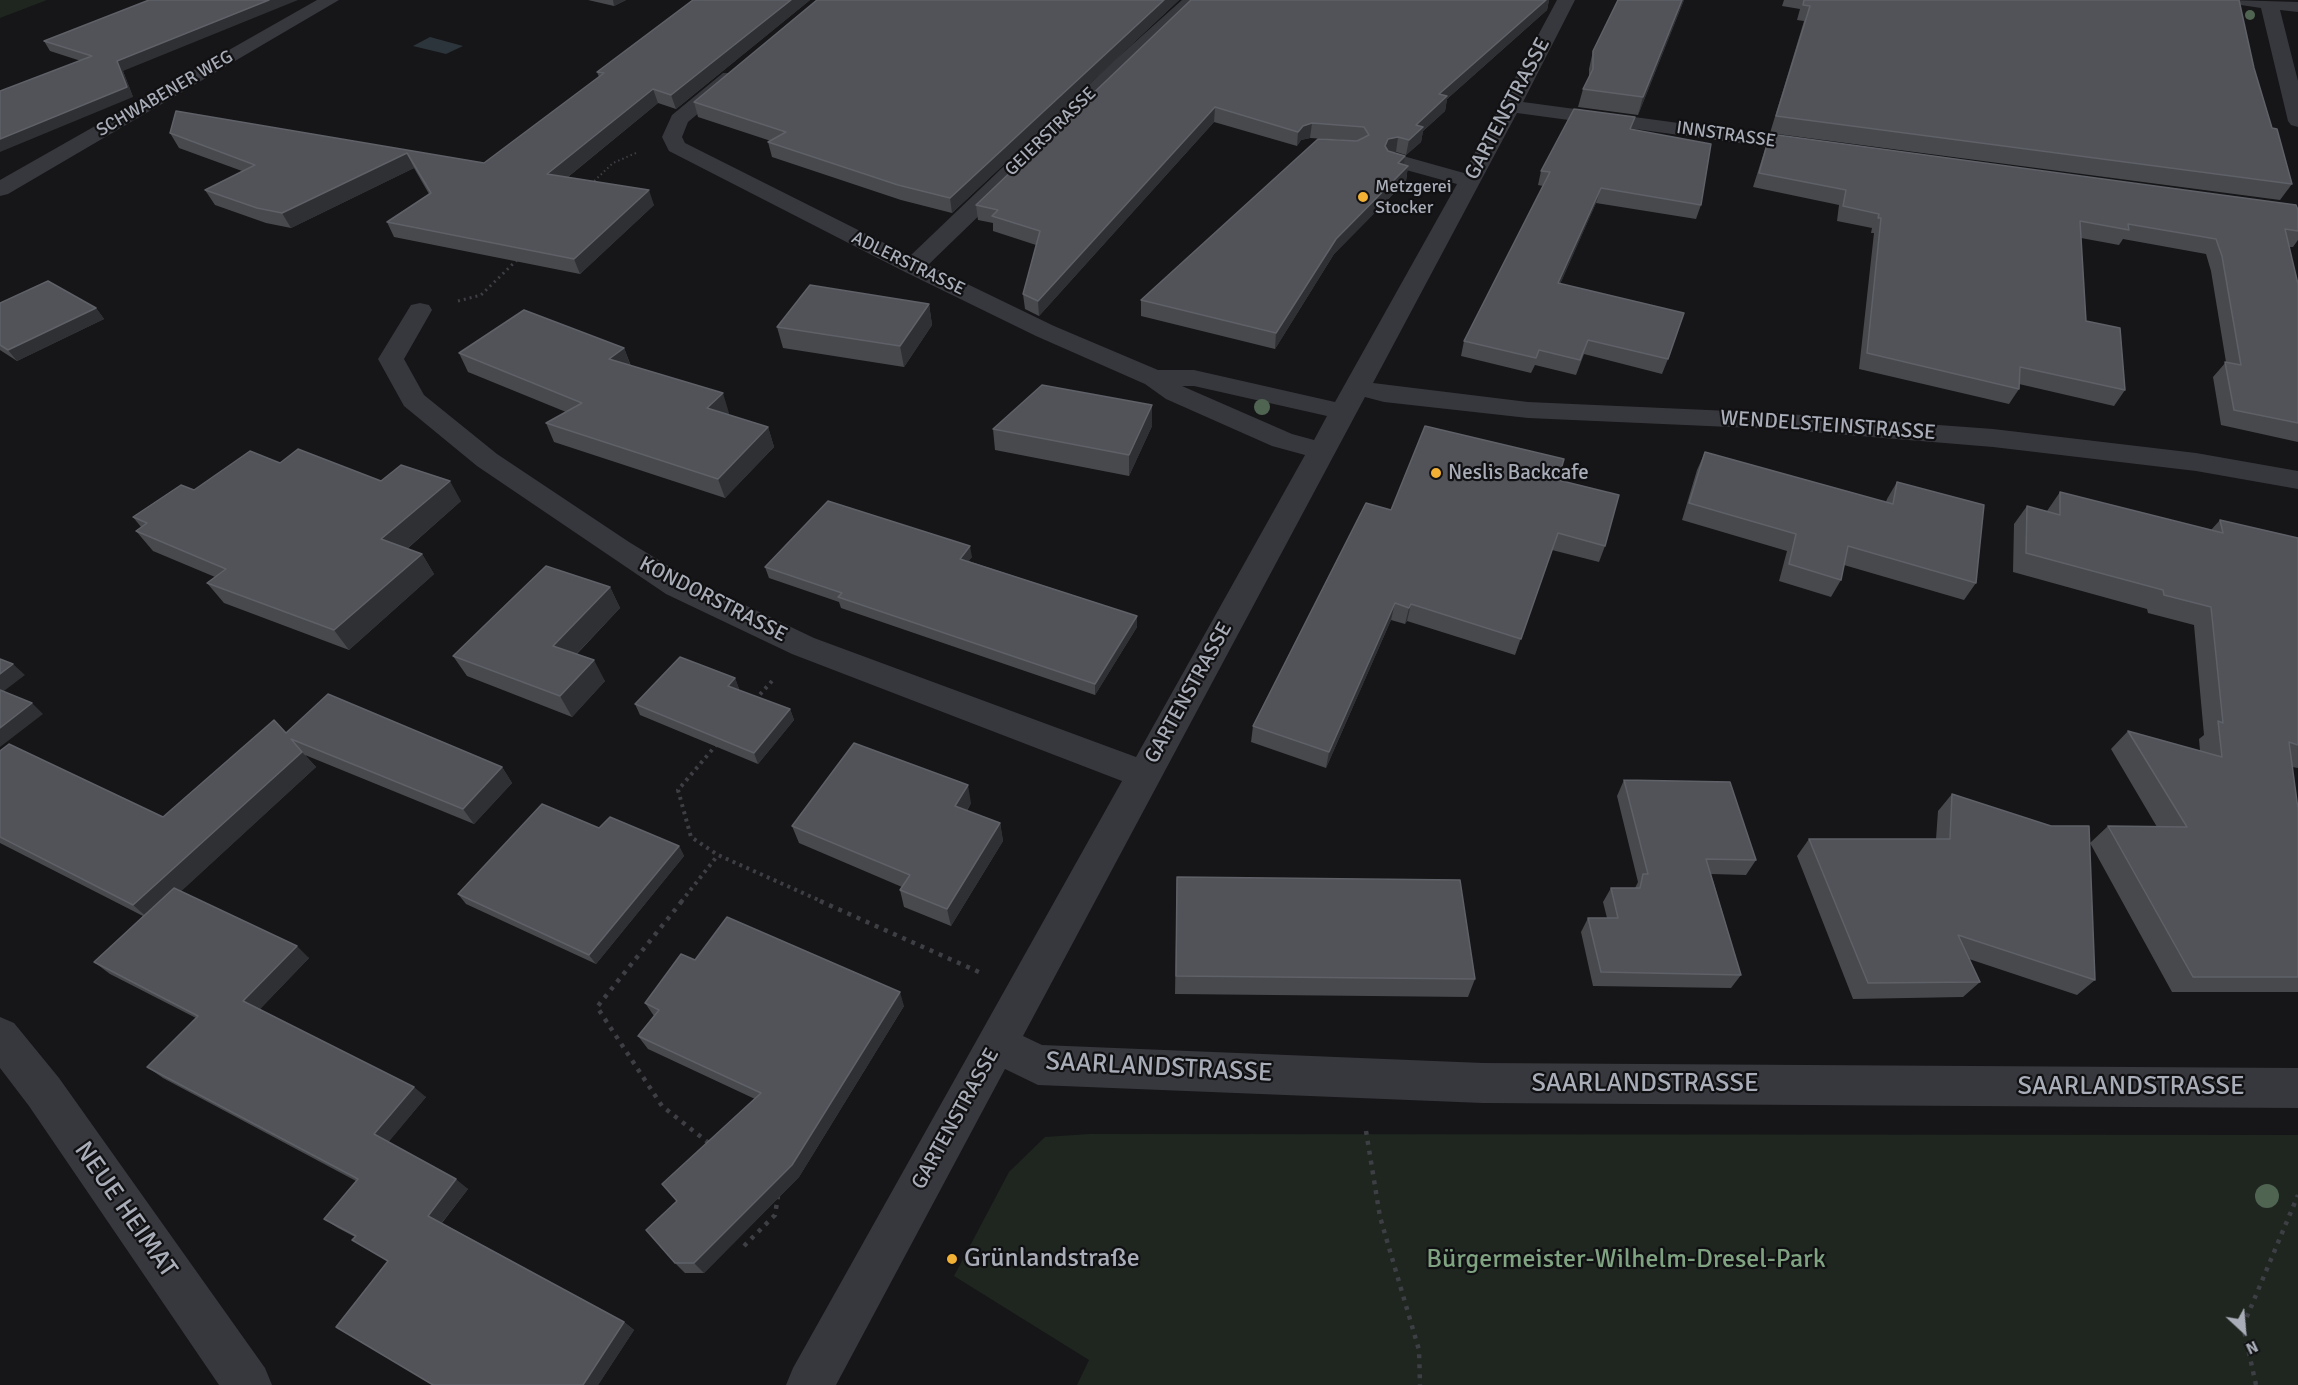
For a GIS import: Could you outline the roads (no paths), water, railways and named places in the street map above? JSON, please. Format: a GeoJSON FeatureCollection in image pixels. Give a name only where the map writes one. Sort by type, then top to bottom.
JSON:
{"type":"FeatureCollection","features":[{"type":"Feature","properties":{"kind":"street","name":"SCHWABENER WEG"},"geometry":{"type":"LineString","coordinates":[[0,189],[330,0]]}},
{"type":"Feature","properties":{"kind":"street","name":"GEIERSTRASSE"},"geometry":{"type":"LineString","coordinates":[[913,267],[1122,64],[1193,0]]}},
{"type":"Feature","properties":{"kind":"street","name":"GARTENSTRASSE"},"geometry":{"type":"LineString","coordinates":[[810,1385],[1511,106],[1566,0]]}},
{"type":"Feature","properties":{"kind":"street"},"geometry":{"type":"LineString","coordinates":[[2240,0],[2298,7]]}},
{"type":"Feature","properties":{"kind":"street"},"geometry":{"type":"LineString","coordinates":[[2269,3],[2298,121]]}},
{"type":"Feature","properties":{"kind":"street","name":"ADLERSTRASSE"},"geometry":{"type":"LineString","coordinates":[[749,62],[679,119],[672,137],[676,147],[1045,331],[1154,378],[1175,393],[1282,440],[1322,451]]}},
{"type":"Feature","properties":{"kind":"street","name":"INNSTRASSE"},"geometry":{"type":"LineString","coordinates":[[1511,106],[1835,150]]}},
{"type":"Feature","properties":{"kind":"street"},"geometry":{"type":"LineString","coordinates":[[1396,160],[1470,181]]}},
{"type":"Feature","properties":{"kind":"street","name":"KONDORSTRASSE"},"geometry":{"type":"LineString","coordinates":[[420,310],[391,359],[413,400],[487,460],[618,549],[677,586],[803,646],[1145,775]]}},
{"type":"Feature","properties":{"kind":"street","name":"ADLERSTRASSE"},"geometry":{"type":"LineString","coordinates":[[1154,378],[1194,378],[1350,400]]}},
{"type":"Feature","properties":{"kind":"street","name":"WENDELSTEINSTRASSE"},"geometry":{"type":"LineString","coordinates":[[1350,400],[1384,394],[1528,410],[1775,421],[1993,438],[2196,462],[2298,480]]}},
{"type":"Feature","properties":{"kind":"street","name":"NEUE HEIMAT"},"geometry":{"type":"LineString","coordinates":[[0,1036],[44,1092],[248,1385]]}},
{"type":"Feature","properties":{"kind":"street","name":"SAARLANDSTRASSE"},"geometry":{"type":"LineString","coordinates":[[997,1043],[1038,1065],[1483,1083],[2298,1088]]}},
{"type":"Feature","properties":{"kind":"place","name":"Metzgerei Stocker"},"geometry":{"type":"Point","coordinates":[1363,197]}},
{"type":"Feature","properties":{"kind":"place","name":"Neslis Backcafe"},"geometry":{"type":"Point","coordinates":[1436,473]}},
{"type":"Feature","properties":{"kind":"place","name":"Grünlandstraße"},"geometry":{"type":"Point","coordinates":[952,1259]}},
{"type":"Feature","properties":{"kind":"park label","name":"Bürgermeister-Wilhelm-Dresel-Park"},"geometry":{"type":"Point","coordinates":[1626,1260]}}]}
